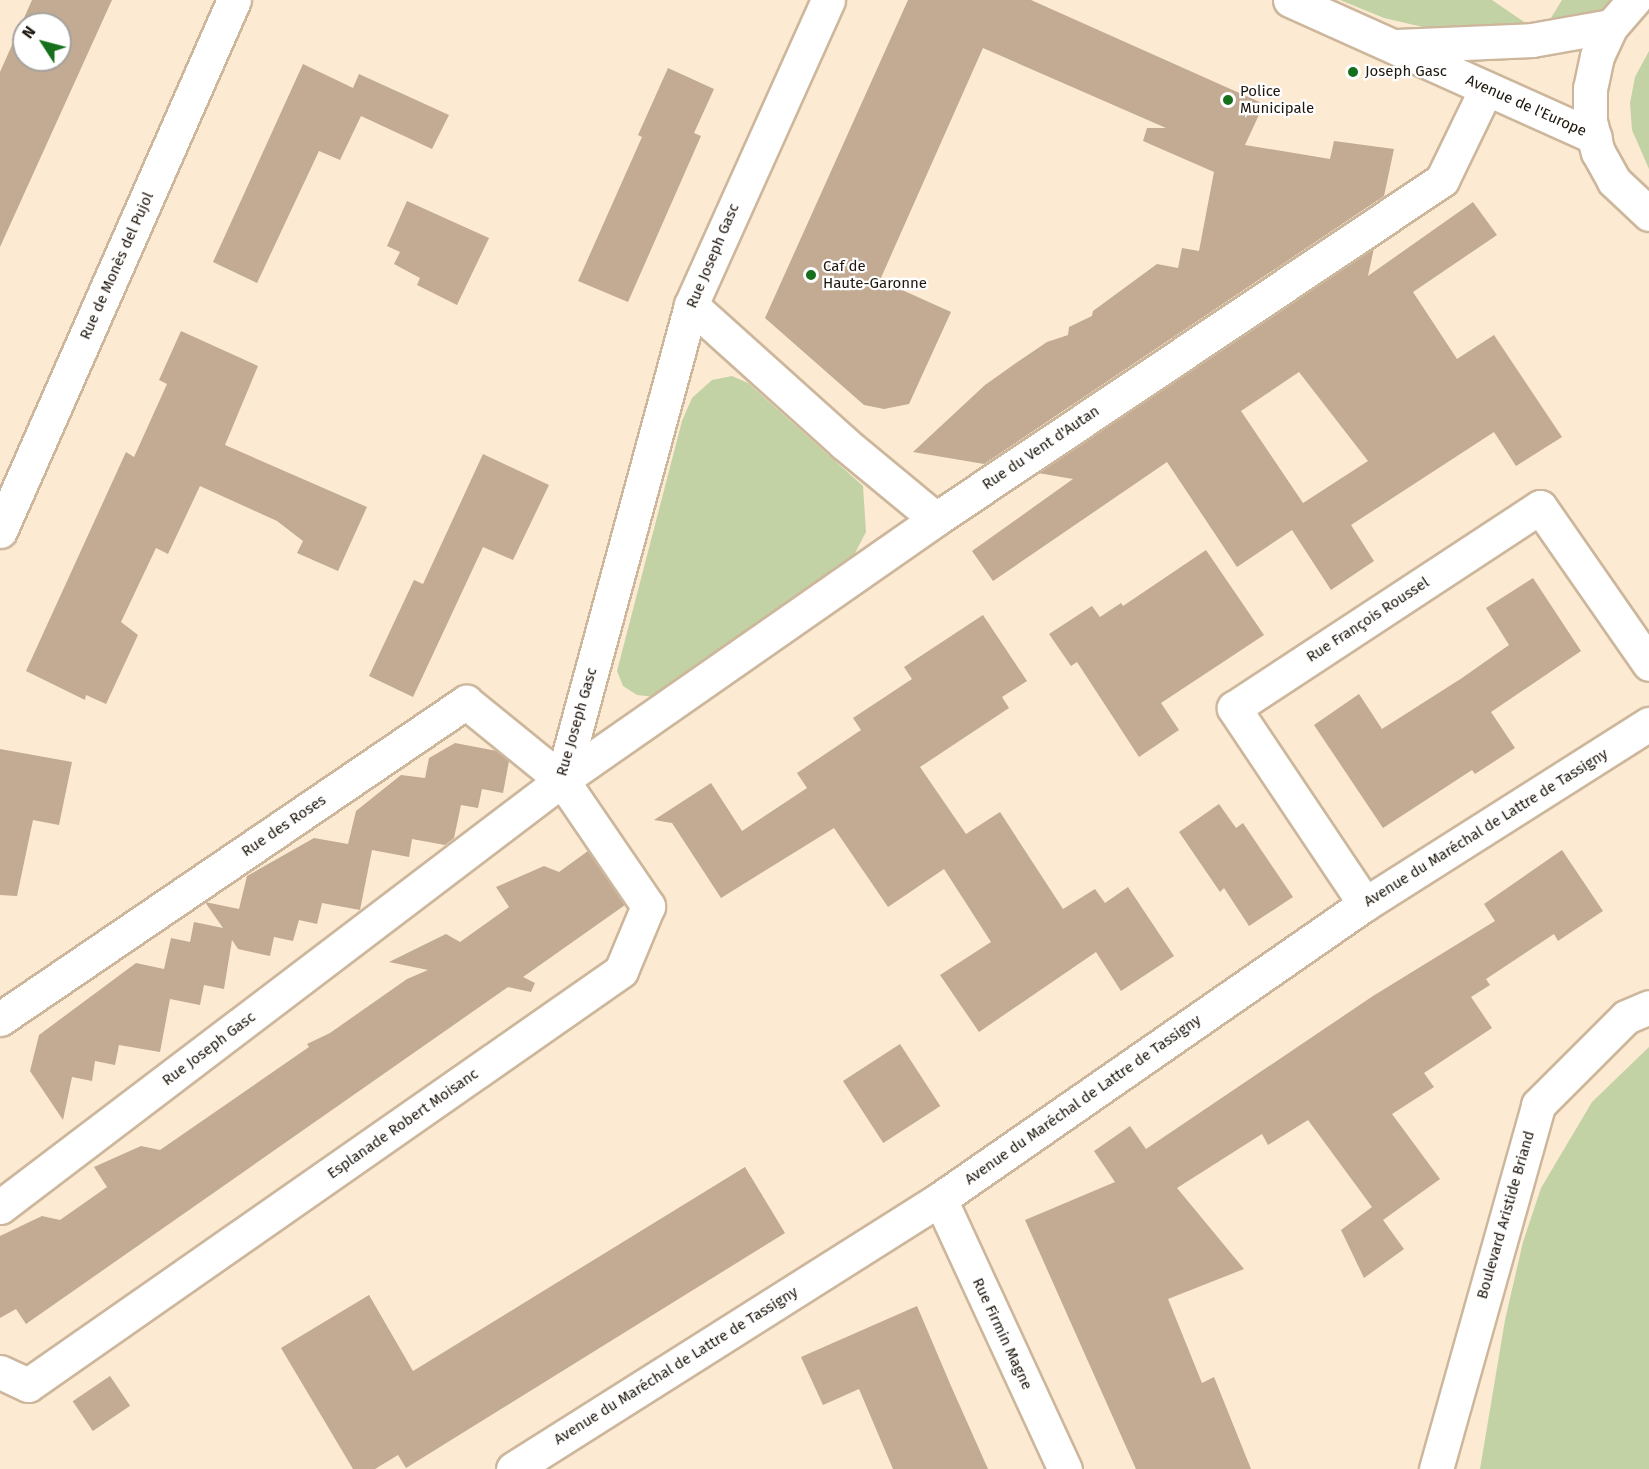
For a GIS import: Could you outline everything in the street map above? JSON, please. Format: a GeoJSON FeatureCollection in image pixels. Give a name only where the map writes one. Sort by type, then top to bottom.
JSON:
{"type":"FeatureCollection","features":[{"type":"Feature","properties":{"kind":"street","name":"Rue de Monès del Pujol"},"geometry":{"type":"LineString","coordinates":[[0,531],[234,0]]}},
{"type":"Feature","properties":{"kind":"street","name":"Rue Joseph Gasc"},"geometry":{"type":"LineString","coordinates":[[0,1207],[562,780],[691,305],[828,0]]}},
{"type":"Feature","properties":{"kind":"street","name":"Avenue de l'Europe"},"geometry":{"type":"LineString","coordinates":[[1290,0],[1595,137]]}},
{"type":"Feature","properties":{"kind":"street"},"geometry":{"type":"LineString","coordinates":[[1634,0],[1611,26],[1597,56],[1590,88],[1595,137],[1614,181],[1649,214]]}},
{"type":"Feature","properties":{"kind":"street","name":"Avenue de l'Europe"},"geometry":{"type":"LineString","coordinates":[[1392,46],[1532,40],[1611,26]]}},
{"type":"Feature","properties":{"kind":"street","name":"Rue du Vent d'Autan"},"geometry":{"type":"LineString","coordinates":[[562,780],[936,519],[1442,180],[1486,89]]}},
{"type":"Feature","properties":{"kind":"street"},"geometry":{"type":"LineString","coordinates":[[691,305],[844,443],[936,519]]}},
{"type":"Feature","properties":{"kind":"street","name":"Rue François Roussel"},"geometry":{"type":"LineString","coordinates":[[1365,904],[1234,708],[1540,507],[1649,664]]}},
{"type":"Feature","properties":{"kind":"street","name":"Rue des Roses"},"geometry":{"type":"LineString","coordinates":[[0,1019],[466,702],[562,780]]}},
{"type":"Feature","properties":{"kind":"street","name":"Avenue du Maréchal de Lattre de Tassigny"},"geometry":{"type":"LineString","coordinates":[[513,1469],[940,1199],[1365,904],[1649,724]]}},
{"type":"Feature","properties":{"kind":"street","name":"Esplanade Robert Moisanc"},"geometry":{"type":"LineString","coordinates":[[0,1372],[28,1385],[621,971],[648,906],[562,780]]}},
{"type":"Feature","properties":{"kind":"street","name":"Boulevard Aristide Briand"},"geometry":{"type":"LineString","coordinates":[[1436,1469],[1538,1105],[1626,1017],[1649,1007]]}},
{"type":"Feature","properties":{"kind":"street","name":"Rue Firmin Magne"},"geometry":{"type":"LineString","coordinates":[[940,1199],[1065,1469]]}},
{"type":"Feature","properties":{"kind":"green space"},"geometry":{"type":"Polygon","coordinates":[[[1340,0],[1492,0],[1527,24],[1440,31],[1384,18],[1340,0]]]}},
{"type":"Feature","properties":{"kind":"green space"},"geometry":{"type":"Polygon","coordinates":[[[1562,0],[1610,0],[1600,13],[1546,26],[1562,0]]]}},
{"type":"Feature","properties":{"kind":"green space"},"geometry":{"type":"Polygon","coordinates":[[[1649,51],[1649,169],[1632,130],[1630,103],[1635,77],[1649,51]]]}},
{"type":"Feature","properties":{"kind":"green space"},"geometry":{"type":"Polygon","coordinates":[[[732,376],[748,383],[863,486],[866,532],[852,559],[656,697],[637,695],[623,686],[617,671],[682,421],[692,398],[712,380],[732,376]]]}},
{"type":"Feature","properties":{"kind":"green space"},"geometry":{"type":"Polygon","coordinates":[[[1649,1047],[1649,1469],[1480,1469],[1505,1320],[1523,1242],[1541,1188],[1592,1102],[1649,1047]]]}},
{"type":"Feature","properties":{"kind":"building"},"geometry":{"type":"Polygon","coordinates":[[[32,0],[112,0],[0,247],[0,72],[12,45],[12,72],[72,72],[72,12],[27,12],[32,0]]]}},
{"type":"Feature","properties":{"kind":"building"},"geometry":{"type":"Polygon","coordinates":[[[908,0],[1031,0],[1264,104],[1245,145],[1330,159],[1334,141],[1394,149],[1384,196],[984,464],[913,452],[985,385],[1016,363],[1047,342],[1068,335],[1069,327],[1092,316],[1093,311],[1157,264],[1178,268],[1182,248],[1199,251],[1214,172],[1143,141],[1147,128],[1166,128],[983,48],[880,280],[951,312],[909,404],[884,409],[864,405],[765,318],[908,0]]]}},
{"type":"Feature","properties":{"kind":"building"},"geometry":{"type":"Polygon","coordinates":[[[303,64],[353,88],[359,74],[449,115],[432,149],[361,116],[340,160],[319,151],[257,283],[213,262],[303,64]]]}},
{"type":"Feature","properties":{"kind":"building"},"geometry":{"type":"Polygon","coordinates":[[[668,68],[714,89],[694,133],[701,136],[628,302],[578,281],[642,137],[638,135],[668,68]]]}},
{"type":"Feature","properties":{"kind":"building"},"geometry":{"type":"Polygon","coordinates":[[[407,201],[489,238],[457,305],[417,285],[420,278],[394,264],[400,252],[387,246],[407,201]]]}},
{"type":"Feature","properties":{"kind":"building"},"geometry":{"type":"Polygon","coordinates":[[[1473,202],[1497,235],[1413,292],[1457,359],[1494,335],[1562,437],[1516,466],[1494,432],[1351,525],[1374,561],[1331,590],[1292,530],[1237,567],[1167,462],[993,581],[972,551],[1073,479],[1038,473],[1374,248],[1368,276],[1473,202]],[[1299,372],[1241,411],[1303,503],[1368,461],[1299,372]]]}},
{"type":"Feature","properties":{"kind":"building"},"geometry":{"type":"Polygon","coordinates":[[[181,331],[258,366],[225,445],[367,507],[338,571],[297,553],[303,541],[277,521],[200,486],[168,554],[156,548],[121,622],[138,635],[106,704],[86,695],[85,700],[26,671],[126,452],[134,457],[167,384],[159,380],[181,331]]]}},
{"type":"Feature","properties":{"kind":"building"},"geometry":{"type":"Polygon","coordinates":[[[483,454],[549,485],[513,560],[483,547],[413,697],[369,676],[414,580],[423,584],[483,454]]]}},
{"type":"Feature","properties":{"kind":"building"},"geometry":{"type":"Polygon","coordinates":[[[1206,550],[1264,635],[1161,703],[1179,730],[1139,757],[1077,662],[1071,666],[1049,634],[1092,606],[1100,617],[1121,603],[1123,606],[1206,550]]]}},
{"type":"Feature","properties":{"kind":"building"},"geometry":{"type":"Polygon","coordinates":[[[1533,578],[1581,651],[1491,712],[1515,748],[1475,774],[1472,770],[1383,828],[1314,725],[1359,694],[1382,729],[1462,678],[1509,645],[1486,608],[1533,578]]]}},
{"type":"Feature","properties":{"kind":"building"},"geometry":{"type":"Polygon","coordinates":[[[983,615],[1027,681],[1002,697],[1009,708],[920,767],[966,834],[1000,812],[1063,909],[1095,889],[1105,903],[1128,887],[1174,956],[1121,991],[1096,952],[979,1032],[940,975],[991,942],[944,869],[888,907],[834,828],[721,898],[672,823],[654,820],[711,783],[742,831],[807,788],[797,773],[861,730],[853,718],[912,679],[904,667],[983,615]]]}},
{"type":"Feature","properties":{"kind":"building"},"geometry":{"type":"Polygon","coordinates":[[[455,743],[497,751],[509,761],[503,793],[482,789],[478,808],[461,805],[454,838],[445,845],[412,839],[409,857],[372,850],[360,910],[322,903],[317,924],[299,920],[293,941],[274,937],[270,956],[238,949],[232,940],[224,989],[204,985],[200,1005],[170,999],[160,1052],[119,1045],[115,1065],[95,1061],[92,1081],[72,1077],[63,1120],[30,1071],[39,1035],[136,963],[164,969],[171,938],[190,942],[194,922],[223,928],[205,902],[239,909],[247,876],[314,838],[348,844],[356,811],[401,775],[425,778],[429,758],[455,743]]]}},
{"type":"Feature","properties":{"kind":"building"},"geometry":{"type":"Polygon","coordinates":[[[0,749],[72,762],[59,825],[33,820],[17,896],[0,895],[0,749]]]}},
{"type":"Feature","properties":{"kind":"building"},"geometry":{"type":"Polygon","coordinates":[[[1219,804],[1236,828],[1243,823],[1293,897],[1249,926],[1224,888],[1220,892],[1179,832],[1219,804]]]}},
{"type":"Feature","properties":{"kind":"building"},"geometry":{"type":"Polygon","coordinates":[[[1562,850],[1603,911],[1558,941],[1554,934],[1486,979],[1490,985],[1471,997],[1492,1028],[1424,1073],[1434,1087],[1392,1114],[1440,1179],[1383,1220],[1404,1249],[1364,1278],[1341,1230],[1372,1207],[1308,1120],[1268,1145],[1262,1134],[1177,1188],[1244,1269],[1168,1299],[1202,1383],[1214,1377],[1251,1469],[1136,1469],[1025,1220],[1115,1182],[1094,1151],[1130,1126],[1146,1149],[1373,996],[1495,921],[1484,904],[1562,850]]]}},
{"type":"Feature","properties":{"kind":"building"},"geometry":{"type":"Polygon","coordinates":[[[588,851],[625,905],[523,977],[535,983],[531,992],[508,987],[26,1324],[16,1309],[0,1318],[0,1236],[42,1216],[60,1220],[107,1187],[94,1167],[141,1146],[160,1150],[309,1047],[307,1044],[330,1033],[407,979],[428,970],[389,962],[446,934],[460,942],[509,907],[496,887],[544,866],[559,872],[588,851]]]}},
{"type":"Feature","properties":{"kind":"building"},"geometry":{"type":"Polygon","coordinates":[[[900,1044],[940,1106],[883,1143],[843,1081],[900,1044]]]}},
{"type":"Feature","properties":{"kind":"building"},"geometry":{"type":"Polygon","coordinates":[[[745,1167],[785,1233],[406,1468],[398,1455],[375,1469],[353,1469],[281,1348],[369,1295],[413,1371],[745,1167]]]}},
{"type":"Feature","properties":{"kind":"building"},"geometry":{"type":"Polygon","coordinates":[[[917,1306],[988,1469],[893,1469],[859,1389],[823,1405],[801,1357],[917,1306]]]}},
{"type":"Feature","properties":{"kind":"building"},"geometry":{"type":"Polygon","coordinates":[[[110,1376],[130,1406],[93,1431],[73,1401],[110,1376]]]}},
{"type":"Feature","properties":{"kind":"place","name":"Joseph Gasc"},"geometry":{"type":"Point","coordinates":[1353,72]}},
{"type":"Feature","properties":{"kind":"place","name":"Police Municipale"},"geometry":{"type":"Point","coordinates":[1228,100]}},
{"type":"Feature","properties":{"kind":"place","name":"Caf de Haute-Garonne"},"geometry":{"type":"Point","coordinates":[811,275]}}]}
